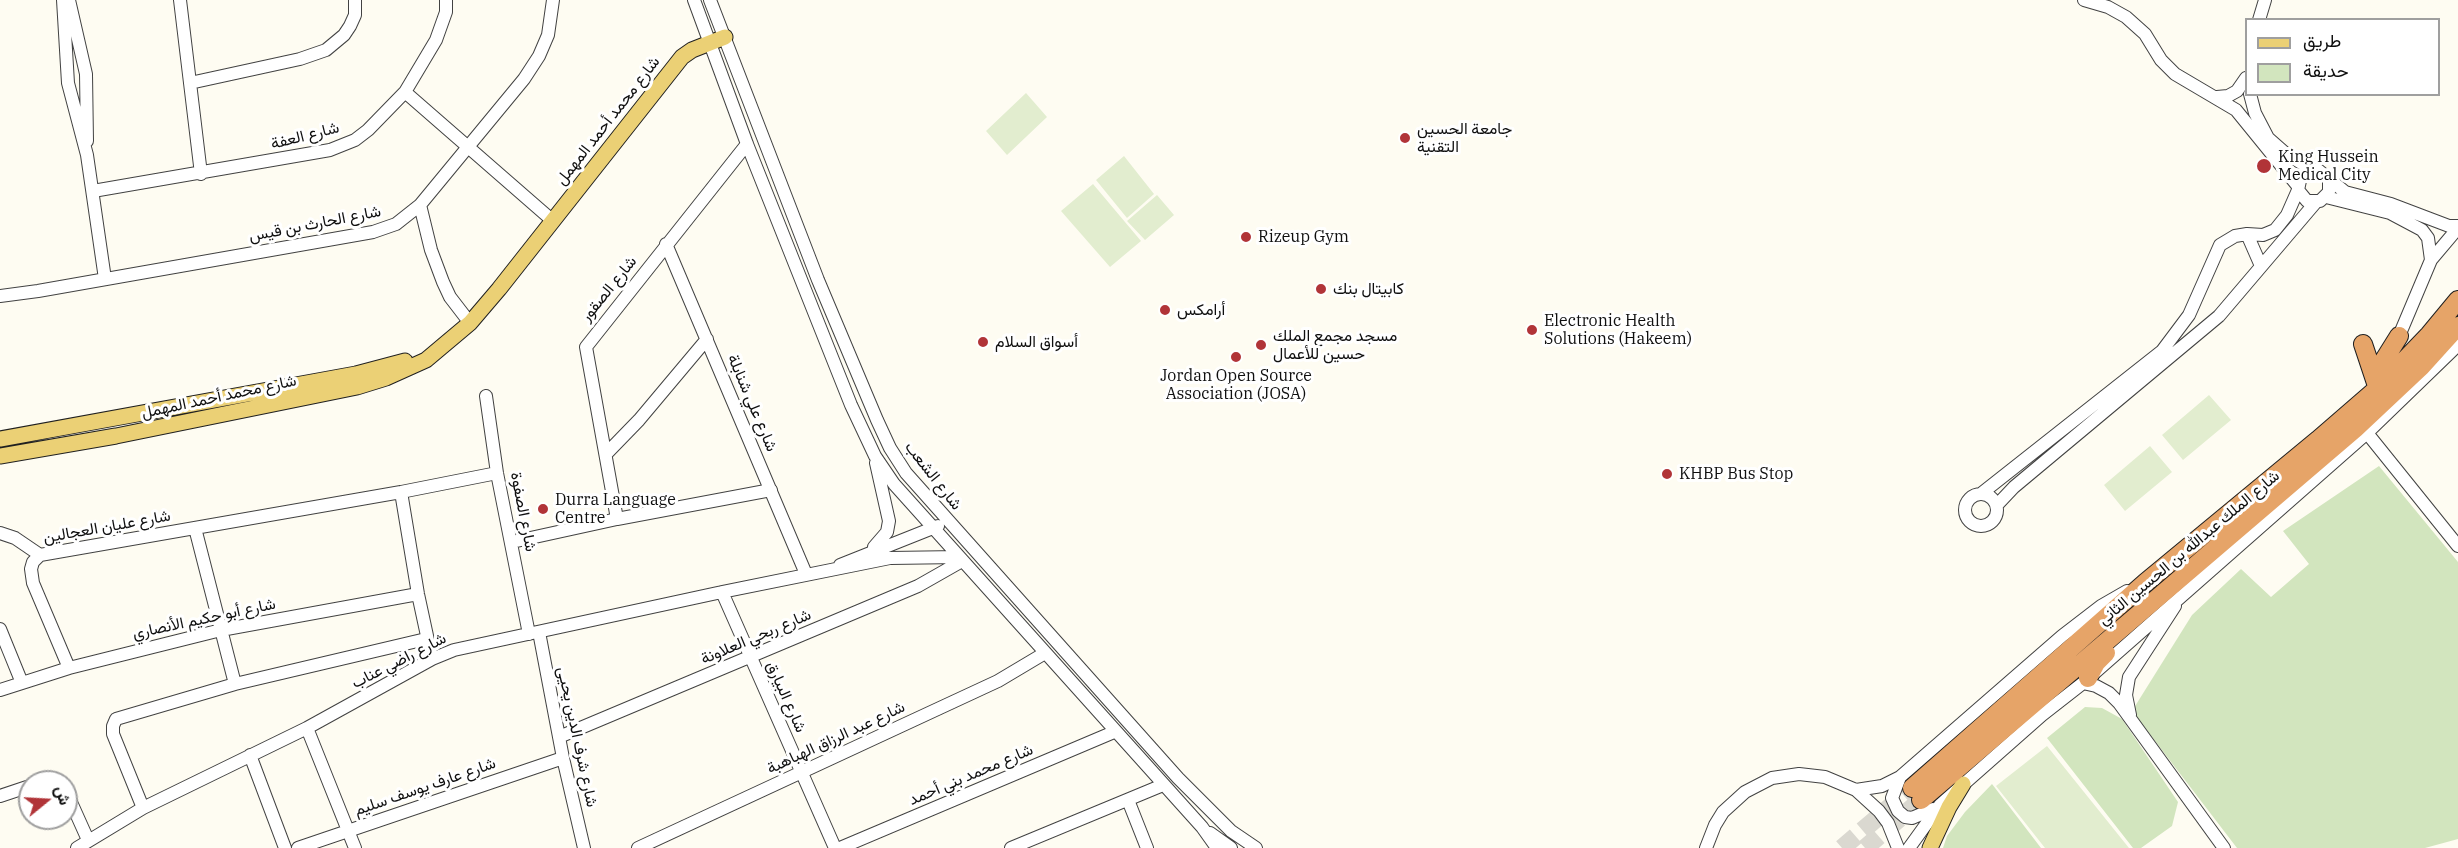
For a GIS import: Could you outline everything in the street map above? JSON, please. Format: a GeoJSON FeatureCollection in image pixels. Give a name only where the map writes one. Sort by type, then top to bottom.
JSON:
{"type":"FeatureCollection","features":[{"type":"Feature","properties":{"kind":"highway","name":"شارع الملك عبدالله بن الحسين الثاني"},"geometry":{"type":"LineString","coordinates":[[1911,788],[2145,583],[2318,440],[2376,382],[2429,335],[2458,300]]}},
{"type":"Feature","properties":{"kind":"highway","name":"شارع الملك عبدالله بن الحسين الثاني"},"geometry":{"type":"LineString","coordinates":[[1911,788],[2172,594],[2355,429],[2421,367],[2458,326]]}},
{"type":"Feature","properties":{"kind":"highway"},"geometry":{"type":"LineString","coordinates":[[2376,382],[2399,336]]}},
{"type":"Feature","properties":{"kind":"highway"},"geometry":{"type":"LineString","coordinates":[[2363,344],[2376,382]]}},
{"type":"Feature","properties":{"kind":"highway"},"geometry":{"type":"LineString","coordinates":[[2085,680],[2096,663],[2172,594]]}},
{"type":"Feature","properties":{"kind":"main road","name":"شارع محمد أحمد المهمل"},"geometry":{"type":"LineString","coordinates":[[0,456],[116,436],[357,387],[410,368],[430,357],[470,323],[682,57],[709,42],[725,37]]}},
{"type":"Feature","properties":{"kind":"main road","name":"شارع محمد أحمد المهمل"},"geometry":{"type":"LineString","coordinates":[[0,439],[373,370],[436,350]]}},
{"type":"Feature","properties":{"kind":"main road"},"geometry":{"type":"LineString","coordinates":[[1930,848],[1949,807],[1963,784]]}},
{"type":"Feature","properties":{"kind":"street"},"geometry":{"type":"LineString","coordinates":[[63,0],[68,83],[87,154],[105,279]]}},
{"type":"Feature","properties":{"kind":"street"},"geometry":{"type":"LineString","coordinates":[[69,0],[86,75],[87,154]]}},
{"type":"Feature","properties":{"kind":"street"},"geometry":{"type":"LineString","coordinates":[[180,0],[201,174]]}},
{"type":"Feature","properties":{"kind":"street"},"geometry":{"type":"LineString","coordinates":[[190,83],[300,59],[326,50],[344,35],[350,26],[355,15],[355,0]]}},
{"type":"Feature","properties":{"kind":"street","name":"شارع العفة"},"geometry":{"type":"LineString","coordinates":[[93,191],[330,150],[355,140],[405,92],[436,40],[446,12],[446,0]]}},
{"type":"Feature","properties":{"kind":"street","name":"شارع الحارث بن قيس"},"geometry":{"type":"LineString","coordinates":[[0,293],[105,279],[373,232],[396,224],[420,205],[539,56],[548,35],[553,0]]}},
{"type":"Feature","properties":{"kind":"street","name":"شارع الشعب"},"geometry":{"type":"LineString","coordinates":[[694,0],[747,144],[851,405],[875,456],[894,484],[1114,732],[1202,827],[1217,848]]}},
{"type":"Feature","properties":{"kind":"street","name":"شارع الشعب"},"geometry":{"type":"LineString","coordinates":[[710,0],[818,280],[877,420],[890,448],[906,473],[1152,749],[1215,816],[1231,831],[1256,848]]}},
{"type":"Feature","properties":{"kind":"street"},"geometry":{"type":"LineString","coordinates":[[2084,0],[2126,17],[2145,34],[2161,60],[2175,74],[2195,88],[2217,97],[2242,116],[2303,199],[2391,208],[2425,233],[2430,245],[2431,260]]}},
{"type":"Feature","properties":{"kind":"street"},"geometry":{"type":"LineString","coordinates":[[2260,18],[2265,0]]}},
{"type":"Feature","properties":{"kind":"street"},"geometry":{"type":"LineString","coordinates":[[2217,97],[2237,92],[2245,81]]}},
{"type":"Feature","properties":{"kind":"street"},"geometry":{"type":"LineString","coordinates":[[405,92],[553,220]]}},
{"type":"Feature","properties":{"kind":"street"},"geometry":{"type":"LineString","coordinates":[[2251,96],[2255,113],[2268,138],[2284,153],[2313,170],[2322,172],[2329,182],[2345,192],[2458,227]]}},
{"type":"Feature","properties":{"kind":"street","name":"شارع الصقور"},"geometry":{"type":"LineString","coordinates":[[616,519],[586,347],[747,144]]}},
{"type":"Feature","properties":{"kind":"street"},"geometry":{"type":"LineString","coordinates":[[2313,170],[2304,172],[2287,216],[2276,230],[2263,235],[2247,234],[2230,238],[2216,250],[2189,315],[2162,351],[1982,494],[1972,496],[1966,504],[1966,514],[1971,522],[1980,526],[1990,523],[1996,515],[1997,505],[2014,487],[2219,316],[2321,200],[2329,182]]}},
{"type":"Feature","properties":{"kind":"street"},"geometry":{"type":"LineString","coordinates":[[420,205],[431,250],[443,282],[450,297],[470,323]]}},
{"type":"Feature","properties":{"kind":"street"},"geometry":{"type":"LineString","coordinates":[[2399,336],[2431,260],[2458,227]]}},
{"type":"Feature","properties":{"kind":"street"},"geometry":{"type":"LineString","coordinates":[[2247,234],[2261,267]]}},
{"type":"Feature","properties":{"kind":"street","name":"شارع علي شنابلة"},"geometry":{"type":"LineString","coordinates":[[666,244],[806,574]]}},
{"type":"Feature","properties":{"kind":"street"},"geometry":{"type":"LineString","coordinates":[[606,454],[639,420],[707,339]]}},
{"type":"Feature","properties":{"kind":"street","name":"شارع الملك عبدالله بن الحسين الثاني"},"geometry":{"type":"LineString","coordinates":[[2172,594],[2367,433],[2458,345]]}},
{"type":"Feature","properties":{"kind":"street","name":"شارع الصفوة"},"geometry":{"type":"LineString","coordinates":[[486,396],[498,473],[534,633]]}},
{"type":"Feature","properties":{"kind":"street"},"geometry":{"type":"LineString","coordinates":[[2367,433],[2458,546]]}},
{"type":"Feature","properties":{"kind":"street"},"geometry":{"type":"LineString","coordinates":[[870,551],[887,532],[889,521],[875,456]]}},
{"type":"Feature","properties":{"kind":"street","name":"شارع عليان العجالين"},"geometry":{"type":"LineString","coordinates":[[69,669],[33,583],[31,569],[33,562],[40,555],[498,473]]}},
{"type":"Feature","properties":{"kind":"street"},"geometry":{"type":"LineString","coordinates":[[512,542],[616,519],[771,490]]}},
{"type":"Feature","properties":{"kind":"street"},"geometry":{"type":"LineString","coordinates":[[401,492],[426,639],[432,659]]}},
{"type":"Feature","properties":{"kind":"street"},"geometry":{"type":"LineString","coordinates":[[1982,494],[1991,497],[1997,505]]}},
{"type":"Feature","properties":{"kind":"street","name":"شارع راضي عناب"},"geometry":{"type":"LineString","coordinates":[[834,568],[870,551],[948,522]]}},
{"type":"Feature","properties":{"kind":"street","name":"شارع عليان العجالين"},"geometry":{"type":"LineString","coordinates":[[195,528],[235,684]]}},
{"type":"Feature","properties":{"kind":"street"},"geometry":{"type":"LineString","coordinates":[[0,533],[22,542],[40,555]]}},
{"type":"Feature","properties":{"kind":"street","name":"شارع راضي عناب"},"geometry":{"type":"LineString","coordinates":[[77,848],[143,808],[307,728],[432,659],[454,650],[834,568],[906,556],[961,559]]}},
{"type":"Feature","properties":{"kind":"street","name":"شارع ربحي العلاونة"},"geometry":{"type":"LineString","coordinates":[[559,737],[918,586],[961,559]]}},
{"type":"Feature","properties":{"kind":"street","name":"شارع البيارق"},"geometry":{"type":"LineString","coordinates":[[722,592],[835,848]]}},
{"type":"Feature","properties":{"kind":"street","name":"شارع أبو حكيم الأنصاري"},"geometry":{"type":"LineString","coordinates":[[0,690],[69,669],[221,630],[418,594]]}},
{"type":"Feature","properties":{"kind":"street"},"geometry":{"type":"LineString","coordinates":[[2133,722],[2126,695],[2129,677],[2172,594]]}},
{"type":"Feature","properties":{"kind":"street"},"geometry":{"type":"LineString","coordinates":[[0,629],[22,683]]}},
{"type":"Feature","properties":{"kind":"street","name":"شارع شرف الدين يحيى"},"geometry":{"type":"LineString","coordinates":[[534,633],[584,848]]}},
{"type":"Feature","properties":{"kind":"street"},"geometry":{"type":"LineString","coordinates":[[143,808],[113,734],[116,720],[123,716],[235,684],[426,639]]}},
{"type":"Feature","properties":{"kind":"street","name":"شارع عبد الرزاق الهباهبة"},"geometry":{"type":"LineString","coordinates":[[638,848],[998,681],[1045,653]]}},
{"type":"Feature","properties":{"kind":"street"},"geometry":{"type":"LineString","coordinates":[[1909,848],[1940,805],[2085,680],[2109,693],[2133,722],[2224,848]]}},
{"type":"Feature","properties":{"kind":"street"},"geometry":{"type":"LineString","coordinates":[[1088,701],[1093,703],[1099,701],[1102,696],[1101,690]]}},
{"type":"Feature","properties":{"kind":"street"},"geometry":{"type":"LineString","coordinates":[[307,728],[355,848]]}},
{"type":"Feature","properties":{"kind":"street","name":"شارع محمد بني أحمد"},"geometry":{"type":"LineString","coordinates":[[840,848],[1114,732]]}},
{"type":"Feature","properties":{"kind":"street"},"geometry":{"type":"LineString","coordinates":[[250,755],[285,848]]}},
{"type":"Feature","properties":{"kind":"street","name":"شارع عارف يوسف سليم"},"geometry":{"type":"LineString","coordinates":[[298,848],[563,758]]}},
{"type":"Feature","properties":{"kind":"street"},"geometry":{"type":"LineString","coordinates":[[1705,847],[1715,825],[1733,801],[1758,784],[1787,775],[1812,775],[1837,780],[1856,790],[1879,811],[1891,830],[1898,848]]}},
{"type":"Feature","properties":{"kind":"street"},"geometry":{"type":"LineString","coordinates":[[1011,848],[1163,785]]}},
{"type":"Feature","properties":{"kind":"street"},"geometry":{"type":"LineString","coordinates":[[1856,790],[1882,786],[1911,788]]}},
{"type":"Feature","properties":{"kind":"street"},"geometry":{"type":"LineString","coordinates":[[1911,788],[1892,798],[1898,812],[1905,817],[1919,817],[1940,805]]}},
{"type":"Feature","properties":{"kind":"street"},"geometry":{"type":"LineString","coordinates":[[0,796],[18,790]]}},
{"type":"Feature","properties":{"kind":"street"},"geometry":{"type":"LineString","coordinates":[[1128,800],[1147,848]]}},
{"type":"Feature","properties":{"kind":"street"},"geometry":{"type":"LineString","coordinates":[[78,818],[88,840]]}},
{"type":"Feature","properties":{"kind":"street","name":"شارع الشعب"},"geometry":{"type":"LineString","coordinates":[[1202,827],[1231,848]]}},
{"type":"Feature","properties":{"kind":"green space"},"geometry":{"type":"Polygon","coordinates":[[[1026,93],[1047,117],[1007,155],[986,131],[1026,93]]]}},
{"type":"Feature","properties":{"kind":"green space"},"geometry":{"type":"Polygon","coordinates":[[[1124,156],[1154,194],[1127,218],[1096,180],[1124,156]]]}},
{"type":"Feature","properties":{"kind":"green space"},"geometry":{"type":"Polygon","coordinates":[[[1093,184],[1141,241],[1110,267],[1061,211],[1093,184]]]}},
{"type":"Feature","properties":{"kind":"green space"},"geometry":{"type":"Polygon","coordinates":[[[1157,195],[1174,215],[1145,240],[1127,221],[1157,195]]]}},
{"type":"Feature","properties":{"kind":"green space"},"geometry":{"type":"Polygon","coordinates":[[[2209,395],[2231,420],[2183,460],[2162,435],[2209,395]]]}},
{"type":"Feature","properties":{"kind":"green space"},"geometry":{"type":"Polygon","coordinates":[[[2150,446],[2172,472],[2125,511],[2104,485],[2150,446]]]}},
{"type":"Feature","properties":{"kind":"green space"},"geometry":{"type":"Polygon","coordinates":[[[2379,466],[2458,562],[2458,839],[2425,848],[2237,848],[2132,711],[2192,615],[2241,569],[2271,597],[2309,564],[2283,531],[2379,466]]]}},
{"type":"Feature","properties":{"kind":"green space"},"geometry":{"type":"Polygon","coordinates":[[[2085,707],[2102,708],[2122,719],[2178,802],[2172,826],[2141,848],[2133,848],[2047,738],[2085,707]]]}},
{"type":"Feature","properties":{"kind":"green space"},"geometry":{"type":"Polygon","coordinates":[[[2047,746],[2129,848],[2045,848],[1996,786],[2047,746]]]}},
{"type":"Feature","properties":{"kind":"green space"},"geometry":{"type":"Polygon","coordinates":[[[1992,784],[2041,848],[1943,848],[1947,836],[1965,812],[1992,784]]]}},
{"type":"Feature","properties":{"kind":"tunnel"},"geometry":{"type":"LineString","coordinates":[[1842,848],[1912,788]]}},
{"type":"Feature","properties":{"kind":"tunnel"},"geometry":{"type":"LineString","coordinates":[[1865,848],[1921,800]]}},
{"type":"Feature","properties":{"kind":"place","name":"جامعة الحسين التقنية"},"geometry":{"type":"Point","coordinates":[1405,138]}},
{"type":"Feature","properties":{"kind":"place","name":"King Hussein Medical City"},"geometry":{"type":"Point","coordinates":[2264,166]}},
{"type":"Feature","properties":{"kind":"place","name":"Rizeup Gym"},"geometry":{"type":"Point","coordinates":[1246,237]}},
{"type":"Feature","properties":{"kind":"place","name":"كابيتال بنك"},"geometry":{"type":"Point","coordinates":[1321,289]}},
{"type":"Feature","properties":{"kind":"place","name":"أرامكس"},"geometry":{"type":"Point","coordinates":[1165,310]}},
{"type":"Feature","properties":{"kind":"place","name":"Electronic Health Solutions (Hakeem)"},"geometry":{"type":"Point","coordinates":[1532,330]}},
{"type":"Feature","properties":{"kind":"place","name":"أسواق السلام"},"geometry":{"type":"Point","coordinates":[983,342]}},
{"type":"Feature","properties":{"kind":"place","name":"مسجد مجمع الملك حسين للأعمال"},"geometry":{"type":"Point","coordinates":[1261,345]}},
{"type":"Feature","properties":{"kind":"place","name":"Jordan Open Source Association (JOSA)"},"geometry":{"type":"Point","coordinates":[1236,357]}},
{"type":"Feature","properties":{"kind":"place","name":"KHBP Bus Stop"},"geometry":{"type":"Point","coordinates":[1667,474]}},
{"type":"Feature","properties":{"kind":"place","name":"Durra Language Centre"},"geometry":{"type":"Point","coordinates":[543,509]}}]}
